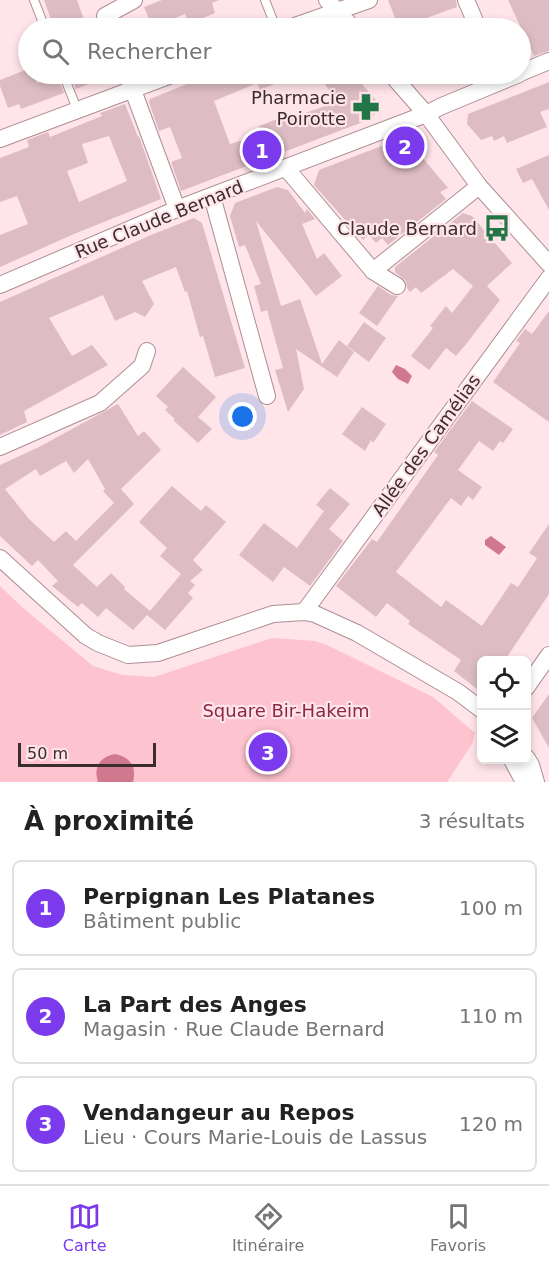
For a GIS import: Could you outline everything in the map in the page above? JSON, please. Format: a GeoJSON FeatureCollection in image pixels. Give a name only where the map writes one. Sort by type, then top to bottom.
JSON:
{"type":"FeatureCollection","features":[{"type":"Feature","properties":{"kind":"street"},"geometry":{"type":"LineString","coordinates":[[112,18],[134,0]]}},
{"type":"Feature","properties":{"kind":"street"},"geometry":{"type":"LineString","coordinates":[[309,18],[333,6],[369,0]]}},
{"type":"Feature","properties":{"kind":"street"},"geometry":{"type":"LineString","coordinates":[[466,0],[474,18]]}},
{"type":"Feature","properties":{"kind":"street"},"geometry":{"type":"LineString","coordinates":[[333,6],[344,18]]}},
{"type":"Feature","properties":{"kind":"street","name":"Rue Claude Bernard"},"geometry":{"type":"LineString","coordinates":[[531,68],[549,61]]}},
{"type":"Feature","properties":{"kind":"street"},"geometry":{"type":"LineString","coordinates":[[131,84],[177,209]]}},
{"type":"Feature","properties":{"kind":"street"},"geometry":{"type":"LineString","coordinates":[[0,139],[148,84]]}},
{"type":"Feature","properties":{"kind":"street"},"geometry":{"type":"LineString","coordinates":[[400,84],[426,114],[480,186],[549,264]]}},
{"type":"Feature","properties":{"kind":"street","name":"Rue Claude Bernard"},"geometry":{"type":"LineString","coordinates":[[0,285],[177,209],[426,114],[485,84]]}},
{"type":"Feature","properties":{"kind":"street"},"geometry":{"type":"LineString","coordinates":[[286,168],[373,271],[397,286]]}},
{"type":"Feature","properties":{"kind":"street"},"geometry":{"type":"LineString","coordinates":[[373,271],[480,186]]}},
{"type":"Feature","properties":{"kind":"street"},"geometry":{"type":"LineString","coordinates":[[212,196],[267,396]]}},
{"type":"Feature","properties":{"kind":"street","name":"Allée des Camélias"},"geometry":{"type":"LineString","coordinates":[[303,612],[549,278]]}},
{"type":"Feature","properties":{"kind":"street"},"geometry":{"type":"LineString","coordinates":[[0,447],[100,403],[142,366],[147,351]]}},
{"type":"Feature","properties":{"kind":"street"},"geometry":{"type":"LineString","coordinates":[[0,558],[86,636],[128,655],[158,653],[273,614],[303,612],[315,614],[357,633],[458,692],[480,710]]}},
{"type":"Feature","properties":{"kind":"street"},"geometry":{"type":"LineString","coordinates":[[531,681],[549,655]]}},
{"type":"Feature","properties":{"kind":"street"},"geometry":{"type":"LineString","coordinates":[[515,764],[524,782]]}},
{"type":"Feature","properties":{"kind":"street"},"geometry":{"type":"LineString","coordinates":[[530,764],[536,782]]}},
{"type":"Feature","properties":{"kind":"lane"},"geometry":{"type":"LineString","coordinates":[[34,0],[41,18]]}},
{"type":"Feature","properties":{"kind":"lane"},"geometry":{"type":"LineString","coordinates":[[265,0],[272,18]]}},
{"type":"Feature","properties":{"kind":"lane"},"geometry":{"type":"LineString","coordinates":[[67,84],[77,109]]}},
{"type":"Feature","properties":{"kind":"green space","name":"Square Bir-Hakeim"},"geometry":{"type":"Polygon","coordinates":[[[0,586],[93,666],[122,675],[154,677],[272,638],[315,641],[433,697],[475,733],[472,744],[447,782],[0,782],[0,586]]]}},
{"type":"Feature","properties":{"kind":"shaded area"},"geometry":{"type":"Polygon","coordinates":[[[396,365],[405,369],[412,376],[408,384],[398,379],[392,372],[396,365]]]}},
{"type":"Feature","properties":{"kind":"shaded area"},"geometry":{"type":"Polygon","coordinates":[[[491,536],[506,547],[499,555],[485,545],[485,540],[491,536]]]}},
{"type":"Feature","properties":{"kind":"shaded area"},"geometry":{"type":"Polygon","coordinates":[[[115,754],[128,760],[133,767],[133,782],[98,782],[97,767],[102,760],[115,754]]]}},
{"type":"Feature","properties":{"kind":"building"},"geometry":{"type":"Polygon","coordinates":[[[44,0],[77,0],[83,18],[50,18],[44,0]]]}},
{"type":"Feature","properties":{"kind":"building"},"geometry":{"type":"Polygon","coordinates":[[[162,0],[219,0],[212,3],[215,13],[203,18],[187,18],[185,14],[176,18],[149,18],[144,7],[162,0]]]}},
{"type":"Feature","properties":{"kind":"building"},"geometry":{"type":"Polygon","coordinates":[[[388,0],[456,0],[457,7],[427,18],[395,18],[388,0]]]}},
{"type":"Feature","properties":{"kind":"building"},"geometry":{"type":"Polygon","coordinates":[[[508,0],[549,0],[549,51],[534,56],[531,50],[531,18],[516,18],[508,0]]]}},
{"type":"Feature","properties":{"kind":"building"},"geometry":{"type":"Polygon","coordinates":[[[18,73],[18,84],[60,84],[64,93],[21,109],[19,104],[8,108],[0,80],[18,73]]]}},
{"type":"Feature","properties":{"kind":"building"},"geometry":{"type":"Polygon","coordinates":[[[549,82],[549,109],[540,112],[547,127],[507,143],[504,136],[494,141],[492,136],[481,140],[467,124],[468,114],[549,82]]]}},
{"type":"Feature","properties":{"kind":"building"},"geometry":{"type":"Polygon","coordinates":[[[74,84],[89,84],[76,89],[74,84]]]}},
{"type":"Feature","properties":{"kind":"building"},"geometry":{"type":"Polygon","coordinates":[[[187,84],[255,84],[214,101],[230,144],[262,134],[259,126],[285,116],[286,120],[339,101],[325,84],[362,84],[376,100],[377,110],[371,119],[181,191],[171,162],[182,158],[170,127],[159,131],[150,99],[187,84]]]}},
{"type":"Feature","properties":{"kind":"building"},"geometry":{"type":"Polygon","coordinates":[[[257,84],[275,84],[260,90],[257,84]]]}},
{"type":"Feature","properties":{"kind":"building"},"geometry":{"type":"Polygon","coordinates":[[[125,104],[161,199],[0,267],[0,235],[28,224],[17,196],[0,202],[0,158],[29,147],[27,140],[48,132],[50,137],[102,116],[100,113],[125,104]],[[109,136],[82,144],[88,163],[67,171],[79,202],[127,181],[109,136]]]}},
{"type":"Feature","properties":{"kind":"building"},"geometry":{"type":"Polygon","coordinates":[[[405,137],[448,188],[440,192],[446,199],[388,245],[382,238],[376,243],[369,235],[363,240],[314,185],[319,170],[405,137]]]}},
{"type":"Feature","properties":{"kind":"building"},"geometry":{"type":"Polygon","coordinates":[[[549,155],[549,210],[532,179],[523,183],[516,169],[549,155]]]}},
{"type":"Feature","properties":{"kind":"building"},"geometry":{"type":"Polygon","coordinates":[[[277,187],[288,190],[305,213],[307,209],[315,219],[302,224],[317,259],[324,253],[342,276],[316,296],[256,221],[281,306],[300,299],[322,364],[339,340],[354,352],[337,377],[296,349],[304,389],[288,412],[275,370],[283,368],[267,310],[261,312],[254,286],[261,284],[245,245],[239,247],[230,216],[235,203],[277,187]]]}},
{"type":"Feature","properties":{"kind":"building"},"geometry":{"type":"Polygon","coordinates":[[[463,213],[472,216],[512,263],[487,286],[500,300],[467,343],[456,356],[446,348],[429,370],[411,356],[433,328],[430,326],[446,306],[452,313],[473,286],[453,269],[421,293],[416,287],[410,292],[406,281],[395,272],[395,267],[463,213]]]}},
{"type":"Feature","properties":{"kind":"building"},"geometry":{"type":"Polygon","coordinates":[[[194,218],[202,223],[245,368],[215,377],[203,336],[200,337],[187,291],[185,292],[176,267],[142,281],[154,304],[145,317],[135,312],[115,321],[103,295],[49,318],[72,356],[92,345],[108,365],[24,411],[27,422],[0,435],[0,302],[194,218]]]}},
{"type":"Feature","properties":{"kind":"building"},"geometry":{"type":"Polygon","coordinates":[[[378,286],[391,295],[398,296],[377,326],[359,313],[378,286]]]}},
{"type":"Feature","properties":{"kind":"building"},"geometry":{"type":"Polygon","coordinates":[[[549,311],[549,422],[493,382],[520,343],[516,341],[525,329],[532,334],[549,311]]]}},
{"type":"Feature","properties":{"kind":"building"},"geometry":{"type":"Polygon","coordinates":[[[364,322],[386,338],[369,362],[347,346],[364,322]]]}},
{"type":"Feature","properties":{"kind":"building"},"geometry":{"type":"Polygon","coordinates":[[[183,367],[216,397],[198,417],[212,429],[198,443],[173,420],[175,419],[165,410],[168,407],[156,396],[183,367]]]}},
{"type":"Feature","properties":{"kind":"building"},"geometry":{"type":"Polygon","coordinates":[[[472,401],[513,429],[503,443],[500,441],[493,451],[479,441],[458,470],[482,487],[473,500],[468,496],[461,506],[451,498],[396,572],[441,607],[446,600],[482,626],[511,583],[518,587],[537,558],[529,553],[549,524],[549,594],[508,656],[477,656],[477,689],[454,671],[461,660],[408,624],[410,621],[387,603],[376,617],[336,586],[372,539],[377,542],[438,455],[434,452],[472,401]]]}},
{"type":"Feature","properties":{"kind":"building"},"geometry":{"type":"Polygon","coordinates":[[[118,404],[138,436],[144,431],[161,450],[121,489],[134,504],[73,565],[97,587],[111,573],[125,587],[124,589],[150,611],[181,574],[160,556],[167,548],[139,522],[172,486],[201,511],[206,505],[226,522],[193,560],[203,570],[190,581],[195,585],[188,593],[193,598],[165,630],[147,615],[133,630],[106,608],[98,617],[82,603],[78,607],[52,586],[58,581],[38,560],[32,566],[0,536],[0,465],[39,447],[118,404]],[[88,459],[74,473],[66,461],[40,476],[36,469],[5,489],[29,519],[54,542],[66,531],[76,541],[114,503],[103,491],[105,489],[88,459]]]}},
{"type":"Feature","properties":{"kind":"building"},"geometry":{"type":"Polygon","coordinates":[[[362,407],[386,424],[373,443],[371,440],[365,451],[342,434],[362,407]]]}},
{"type":"Feature","properties":{"kind":"building"},"geometry":{"type":"Polygon","coordinates":[[[330,488],[350,504],[329,529],[343,541],[310,586],[284,567],[273,582],[239,555],[264,523],[297,548],[324,511],[316,505],[330,488]]]}},
{"type":"Feature","properties":{"kind":"building"},"geometry":{"type":"Polygon","coordinates":[[[549,694],[549,748],[532,718],[549,694]]]}},
{"type":"Feature","properties":{"kind":"place","name":"Pharmacie Poirotte"},"geometry":{"type":"Point","coordinates":[366,107]}},
{"type":"Feature","properties":{"kind":"place","name":"La Part des Anges"},"geometry":{"type":"Point","coordinates":[405,146]}},
{"type":"Feature","properties":{"kind":"place","name":"Perpignan Les Platanes"},"geometry":{"type":"Point","coordinates":[262,150]}},
{"type":"Feature","properties":{"kind":"place","name":"Claude Bernard"},"geometry":{"type":"Point","coordinates":[497,228]}},
{"type":"Feature","properties":{"kind":"place","name":"Vendangeur au Repos"},"geometry":{"type":"Point","coordinates":[268,752]}}]}
